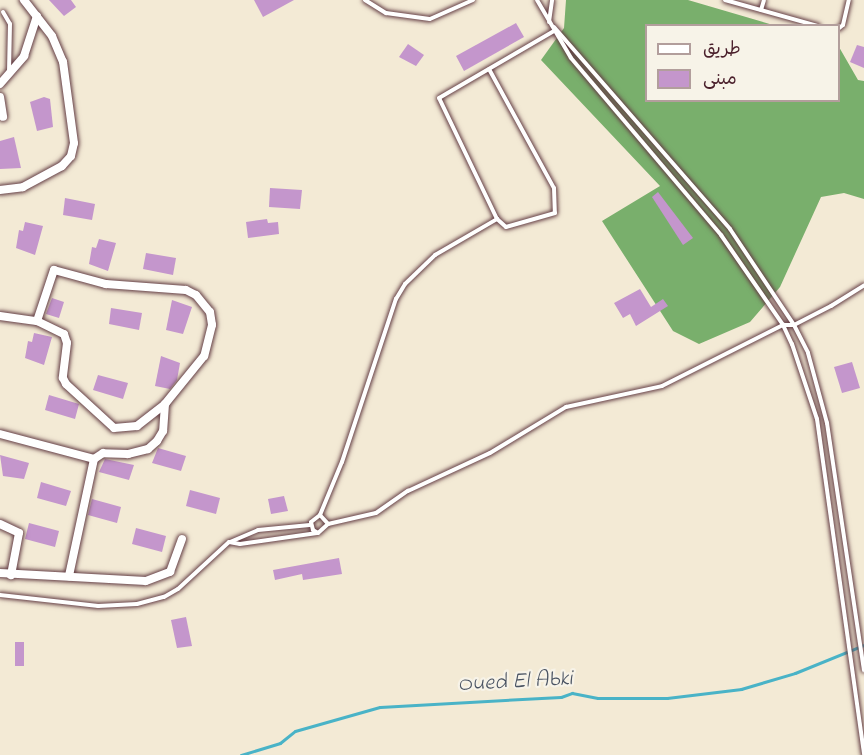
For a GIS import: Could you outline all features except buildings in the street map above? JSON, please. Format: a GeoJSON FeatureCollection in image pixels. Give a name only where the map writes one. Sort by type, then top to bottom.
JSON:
{"type":"FeatureCollection","features":[{"type":"Feature","properties":{"kind":"street"},"geometry":{"type":"LineString","coordinates":[[0,190],[23,187],[40,179],[71,156],[74,143],[63,62],[52,36],[24,0]]}},
{"type":"Feature","properties":{"kind":"street"},"geometry":{"type":"LineString","coordinates":[[0,84],[24,56],[37,16]]}},
{"type":"Feature","properties":{"kind":"street"},"geometry":{"type":"LineString","coordinates":[[0,97],[3,117]]}},
{"type":"Feature","properties":{"kind":"street"},"geometry":{"type":"LineString","coordinates":[[0,316],[37,321],[64,334],[67,343],[63,378],[105,423],[114,428],[137,426],[165,404],[194,373],[209,343],[210,312],[196,295],[169,287],[106,284],[54,270],[37,321]]}},
{"type":"Feature","properties":{"kind":"street"},"geometry":{"type":"LineString","coordinates":[[69,576],[94,459],[103,453],[128,454],[148,449],[163,431],[165,404]]}},
{"type":"Feature","properties":{"kind":"street"},"geometry":{"type":"LineString","coordinates":[[0,434],[94,459]]}},
{"type":"Feature","properties":{"kind":"street"},"geometry":{"type":"LineString","coordinates":[[0,524],[19,533],[10,575]]}},
{"type":"Feature","properties":{"kind":"street"},"geometry":{"type":"LineString","coordinates":[[0,573],[146,581],[161,577],[176,565],[182,539]]}},
{"type":"Feature","properties":{"kind":"lane"},"geometry":{"type":"LineString","coordinates":[[365,0],[386,13],[430,19],[473,0]]}},
{"type":"Feature","properties":{"kind":"lane"},"geometry":{"type":"LineString","coordinates":[[537,0],[570,58],[721,235],[783,325],[817,419],[864,755]]}},
{"type":"Feature","properties":{"kind":"lane"},"geometry":{"type":"LineString","coordinates":[[549,22],[552,0]]}},
{"type":"Feature","properties":{"kind":"lane"},"geometry":{"type":"LineString","coordinates":[[725,0],[811,24]]}},
{"type":"Feature","properties":{"kind":"lane"},"geometry":{"type":"LineString","coordinates":[[761,10],[764,0]]}},
{"type":"Feature","properties":{"kind":"lane"},"geometry":{"type":"LineString","coordinates":[[840,27],[843,25],[849,0]]}},
{"type":"Feature","properties":{"kind":"lane"},"geometry":{"type":"LineString","coordinates":[[3,12],[10,24],[9,73]]}},
{"type":"Feature","properties":{"kind":"lane"},"geometry":{"type":"LineString","coordinates":[[549,22],[628,108],[730,229],[794,325],[816,375],[823,404],[864,670]]}},
{"type":"Feature","properties":{"kind":"lane"},"geometry":{"type":"LineString","coordinates":[[489,69],[554,188],[555,213],[506,227],[497,219],[439,98],[554,31]]}},
{"type":"Feature","properties":{"kind":"lane"},"geometry":{"type":"LineString","coordinates":[[0,595],[98,606],[152,601],[178,589],[229,542],[258,530],[310,525],[320,515],[357,420],[396,299],[405,284],[435,255],[497,219]]}},
{"type":"Feature","properties":{"kind":"lane"},"geometry":{"type":"LineString","coordinates":[[328,524],[376,513],[408,491],[490,453],[566,407],[662,386],[783,325],[794,325],[864,285]]}},
{"type":"Feature","properties":{"kind":"lane"},"geometry":{"type":"LineString","coordinates":[[320,515],[328,524]]}},
{"type":"Feature","properties":{"kind":"lane"},"geometry":{"type":"LineString","coordinates":[[229,542],[240,544],[324,532],[328,524]]}},
{"type":"Feature","properties":{"kind":"lane"},"geometry":{"type":"LineString","coordinates":[[310,525],[318,533]]}},
{"type":"Feature","properties":{"kind":"green space"},"geometry":{"type":"Polygon","coordinates":[[[566,0],[688,0],[770,24],[645,24],[645,102],[840,102],[840,49],[858,80],[864,81],[864,199],[844,193],[821,197],[780,287],[750,322],[699,344],[673,331],[602,221],[660,186],[541,60],[564,28],[566,0]]]}},
{"type":"Feature","properties":{"kind":"waterway","name":"Oued El Abki"},"geometry":{"type":"LineString","coordinates":[[241,755],[280,743],[295,731],[380,707],[561,697],[572,693],[598,698],[667,698],[741,689],[795,673],[864,645]]}}]}
